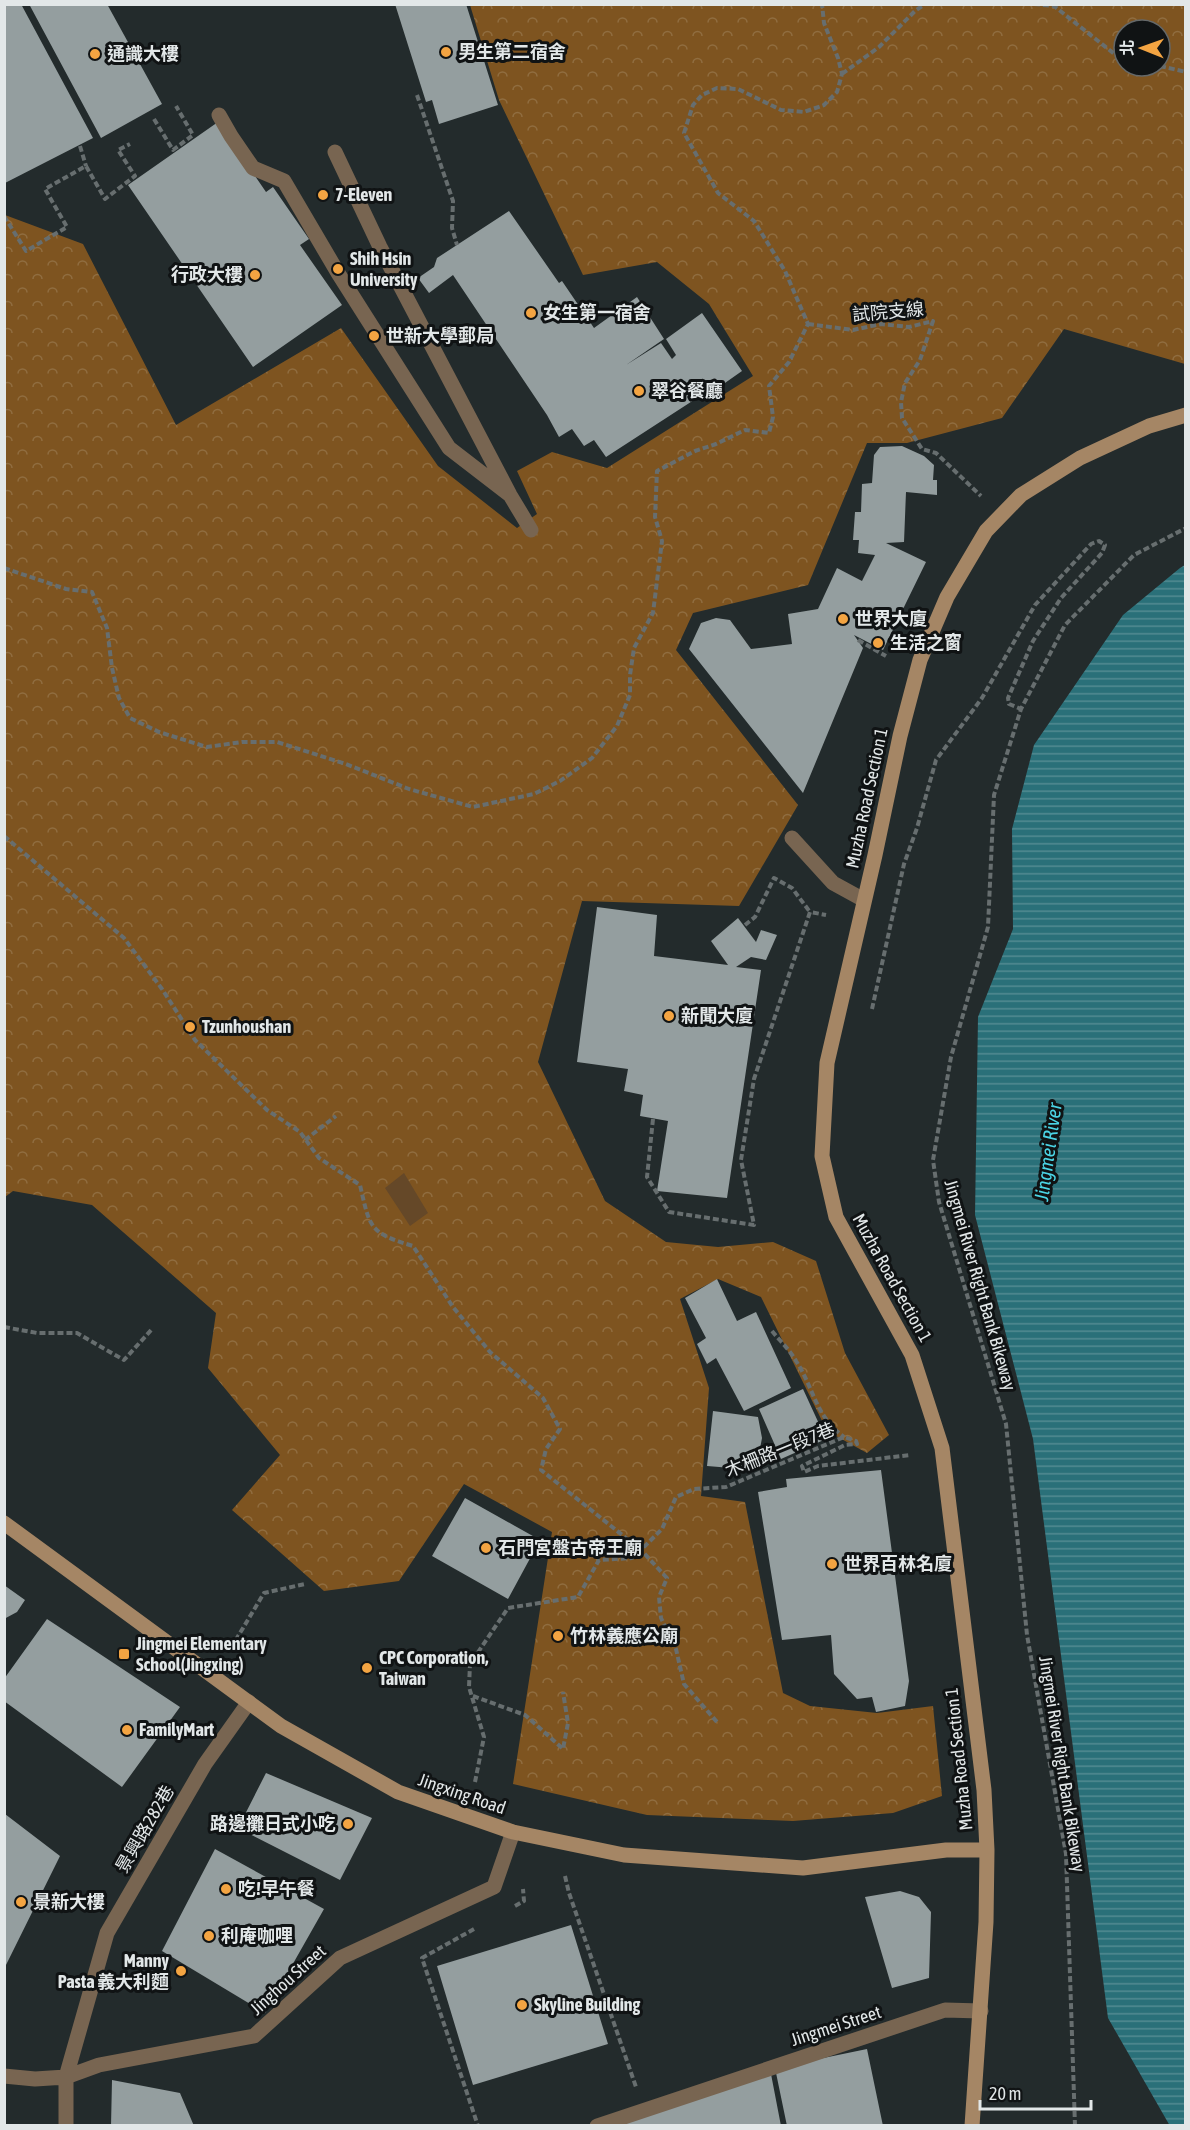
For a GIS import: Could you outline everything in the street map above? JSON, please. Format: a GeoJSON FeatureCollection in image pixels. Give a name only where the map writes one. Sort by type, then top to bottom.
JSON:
{"type":"FeatureCollection","features":[{"type":"Feature","properties":{"kind":"street"},"geometry":{"type":"LineString","coordinates":[[219,115],[253,168],[284,181],[338,273],[449,448],[510,495]]}},
{"type":"Feature","properties":{"kind":"street"},"geometry":{"type":"LineString","coordinates":[[335,152],[380,246],[510,495],[531,530]]}},
{"type":"Feature","properties":{"kind":"street","name":"Muzha Road Section 1"},"geometry":{"type":"LineString","coordinates":[[981,2011],[987,1850],[984,1790],[942,1448],[912,1355],[836,1217],[822,1156],[827,1063],[900,736],[920,660],[947,597],[986,531],[1021,495],[1080,458],[1149,426],[1185,415]]}},
{"type":"Feature","properties":{"kind":"street"},"geometry":{"type":"LineString","coordinates":[[792,838],[832,883],[864,900]]}},
{"type":"Feature","properties":{"kind":"street","name":"Jingxing Road"},"geometry":{"type":"LineString","coordinates":[[4,1523],[281,1726],[398,1792],[513,1832],[624,1855],[803,1868],[946,1850],[987,1850]]}},
{"type":"Feature","properties":{"kind":"street","name":"景興路282巷"},"geometry":{"type":"LineString","coordinates":[[66,2126],[66,2077],[107,1934],[206,1764],[249,1702]]}},
{"type":"Feature","properties":{"kind":"street","name":"Jinghou Street"},"geometry":{"type":"LineString","coordinates":[[4,2076],[35,2079],[66,2077],[99,2065],[254,2036],[340,1958],[494,1887],[513,1832]]}},
{"type":"Feature","properties":{"kind":"street","name":"Jingmei Street"},"geometry":{"type":"LineString","coordinates":[[597,2126],[945,2010],[981,2011]]}},
{"type":"Feature","properties":{"kind":"street"},"geometry":{"type":"LineString","coordinates":[[972,2126],[981,2011]]}},
{"type":"Feature","properties":{"kind":"path"},"geometry":{"type":"LineString","coordinates":[[822,4],[824,23],[842,74],[879,47],[925,4]]}},
{"type":"Feature","properties":{"kind":"path"},"geometry":{"type":"LineString","coordinates":[[1034,4],[1054,6],[1112,53]]}},
{"type":"Feature","properties":{"kind":"path"},"geometry":{"type":"LineString","coordinates":[[417,95],[453,201],[452,228],[457,245]]}},
{"type":"Feature","properties":{"kind":"path"},"geometry":{"type":"LineString","coordinates":[[154,119],[173,150],[193,135],[176,106]]}},
{"type":"Feature","properties":{"kind":"path"},"geometry":{"type":"LineString","coordinates":[[80,146],[86,165],[105,199],[135,176],[118,150],[129,144]]}},
{"type":"Feature","properties":{"kind":"path"},"geometry":{"type":"LineString","coordinates":[[4,216],[26,251],[67,227],[45,189],[86,165]]}},
{"type":"Feature","properties":{"kind":"path","name":"試院支線"},"geometry":{"type":"LineString","coordinates":[[808,324],[853,330],[881,324],[909,327],[933,321],[920,360],[905,383],[901,402],[902,417],[922,449],[936,453],[981,496]]}},
{"type":"Feature","properties":{"kind":"path","name":"Jingmei River Right Bank Bikeway"},"geometry":{"type":"LineString","coordinates":[[1075,2126],[1067,1863],[1027,1635],[1006,1424],[939,1202],[933,1160],[951,1057],[988,927],[994,795],[1021,709],[1065,625],[1134,555],[1185,528]]}},
{"type":"Feature","properties":{"kind":"path"},"geometry":{"type":"LineString","coordinates":[[872,1009],[904,864],[917,828],[936,760],[982,698],[1035,605],[1091,544],[1102,542],[1105,545],[1102,553],[1061,598],[1034,641],[1010,689],[1009,704],[1021,709]]}},
{"type":"Feature","properties":{"kind":"path"},"geometry":{"type":"LineString","coordinates":[[858,640],[886,656]]}},
{"type":"Feature","properties":{"kind":"path"},"geometry":{"type":"LineString","coordinates":[[4,836],[118,928],[195,1040],[267,1110],[300,1132],[319,1158],[360,1185],[368,1222],[387,1239],[413,1246],[453,1307],[489,1352],[543,1398],[560,1429],[546,1449],[541,1470],[641,1551],[668,1578],[659,1597],[661,1618],[676,1649],[684,1684],[717,1722]]}},
{"type":"Feature","properties":{"kind":"path"},"geometry":{"type":"LineString","coordinates":[[746,925],[756,917],[774,878],[792,888],[810,912],[826,915]]}},
{"type":"Feature","properties":{"kind":"path"},"geometry":{"type":"LineString","coordinates":[[653,1119],[647,1177],[669,1212],[754,1225],[741,1160],[754,1079],[810,912]]}},
{"type":"Feature","properties":{"kind":"path"},"geometry":{"type":"LineString","coordinates":[[305,1140],[336,1116]]}},
{"type":"Feature","properties":{"kind":"path"},"geometry":{"type":"LineString","coordinates":[[4,1327],[37,1333],[77,1333],[124,1360],[153,1328]]}},
{"type":"Feature","properties":{"kind":"path"},"geometry":{"type":"LineString","coordinates":[[772,1331],[796,1361],[815,1403],[830,1427],[844,1437]]}},
{"type":"Feature","properties":{"kind":"path","name":"木柵路一段7巷"},"geometry":{"type":"LineString","coordinates":[[641,1551],[662,1529],[676,1497],[694,1489],[726,1487],[844,1437],[856,1441],[857,1444],[845,1445],[802,1466],[804,1472],[818,1466],[909,1455]]}},
{"type":"Feature","properties":{"kind":"path"},"geometry":{"type":"LineString","coordinates":[[475,1782],[484,1737],[470,1687],[470,1664],[508,1608],[578,1597],[599,1560],[632,1558],[641,1551]]}},
{"type":"Feature","properties":{"kind":"path"},"geometry":{"type":"LineString","coordinates":[[231,1648],[264,1593],[305,1584]]}},
{"type":"Feature","properties":{"kind":"path"},"geometry":{"type":"LineString","coordinates":[[472,1696],[525,1715],[563,1749],[567,1724],[562,1692]]}},
{"type":"Feature","properties":{"kind":"path"},"geometry":{"type":"LineString","coordinates":[[565,1876],[645,2110]]}},
{"type":"Feature","properties":{"kind":"path"},"geometry":{"type":"LineString","coordinates":[[514,1906],[524,1901],[523,1879]]}},
{"type":"Feature","properties":{"kind":"path"},"geometry":{"type":"LineString","coordinates":[[478,2126],[422,1958],[483,1923]]}},
{"type":"Feature","properties":{"kind":"green space"},"geometry":{"type":"Polygon","coordinates":[[[470,5],[1185,5],[1185,364],[1064,329],[1002,418],[907,443],[867,443],[808,585],[693,613],[676,650],[798,805],[739,906],[582,901],[538,1062],[605,1201],[666,1242],[718,1247],[773,1242],[816,1261],[845,1353],[889,1435],[867,1453],[827,1431],[761,1297],[718,1279],[680,1299],[709,1388],[701,1496],[745,1502],[783,1693],[810,1706],[877,1713],[933,1706],[942,1796],[893,1813],[793,1821],[647,1815],[513,1784],[552,1532],[464,1484],[399,1581],[324,1591],[232,1510],[280,1455],[208,1368],[216,1313],[92,1205],[13,1191],[5,1197],[5,215],[83,244],[176,425],[341,328],[438,466],[517,528],[537,514],[517,471],[552,452],[607,468],[753,376],[709,304],[657,262],[583,275],[499,100],[470,5]]]}},
{"type":"Feature","properties":{"kind":"shaded area"},"geometry":{"type":"Polygon","coordinates":[[[404,1173],[428,1213],[410,1226],[385,1188],[404,1173]]]}},
{"type":"Feature","properties":{"kind":"water","name":"Jingmei River"},"geometry":{"type":"Polygon","coordinates":[[[1185,565],[1186,2125],[1170,2126],[1108,2018],[1033,1439],[975,1215],[978,1017],[1013,929],[1012,829],[1034,745],[1123,615],[1185,565]]]}},
{"type":"Feature","properties":{"kind":"building"},"geometry":{"type":"Polygon","coordinates":[[[4,4],[21,4],[93,138],[5,183],[4,4]]]}},
{"type":"Feature","properties":{"kind":"building","name":"通識大樓"},"geometry":{"type":"Polygon","coordinates":[[[29,4],[107,4],[162,104],[101,138],[29,4]]]}},
{"type":"Feature","properties":{"kind":"building","name":"男生第二宿舍"},"geometry":{"type":"Polygon","coordinates":[[[395,4],[466,4],[498,105],[439,124],[432,100],[426,102],[395,4]]]}},
{"type":"Feature","properties":{"kind":"building","name":"行政大樓"},"geometry":{"type":"Polygon","coordinates":[[[218,122],[266,192],[273,187],[309,239],[300,245],[342,305],[253,367],[128,185],[218,122]]]}},
{"type":"Feature","properties":{"kind":"building","name":"女生第一宿舍"},"geometry":{"type":"Polygon","coordinates":[[[509,211],[559,283],[562,281],[594,328],[637,297],[664,339],[626,365],[661,343],[672,359],[676,355],[666,339],[702,313],[742,371],[705,397],[694,381],[688,384],[697,398],[606,457],[594,440],[584,446],[572,429],[559,437],[547,415],[453,275],[429,293],[418,278],[434,267],[437,258],[509,211]]]}},
{"type":"Feature","properties":{"kind":"building","name":"世界大廈"},"geometry":{"type":"Polygon","coordinates":[[[902,446],[924,456],[934,465],[933,480],[937,480],[937,495],[906,492],[904,542],[886,543],[926,562],[883,650],[854,635],[863,648],[803,793],[689,649],[701,623],[716,618],[730,620],[751,649],[792,644],[788,614],[818,609],[837,568],[862,581],[875,555],[858,553],[859,540],[853,540],[855,512],[861,512],[862,484],[872,483],[874,455],[880,447],[902,446]]]}},
{"type":"Feature","properties":{"kind":"building","name":"新聞大廈"},"geometry":{"type":"Polygon","coordinates":[[[597,907],[657,915],[654,956],[728,965],[711,941],[738,918],[756,942],[761,930],[777,935],[766,960],[751,957],[736,967],[761,970],[727,1198],[657,1191],[668,1121],[640,1116],[643,1095],[624,1091],[628,1069],[577,1062],[597,907]]]}},
{"type":"Feature","properties":{"kind":"building"},"geometry":{"type":"Polygon","coordinates":[[[717,1279],[737,1321],[756,1312],[791,1388],[744,1411],[716,1358],[707,1364],[697,1344],[706,1338],[685,1298],[717,1279]]]}},
{"type":"Feature","properties":{"kind":"building"},"geometry":{"type":"Polygon","coordinates":[[[803,1389],[826,1439],[781,1459],[759,1409],[803,1389]]]}},
{"type":"Feature","properties":{"kind":"building"},"geometry":{"type":"Polygon","coordinates":[[[713,1411],[758,1417],[762,1438],[756,1470],[707,1466],[713,1411]]]}},
{"type":"Feature","properties":{"kind":"building","name":"世界百林名廈"},"geometry":{"type":"Polygon","coordinates":[[[881,1470],[909,1681],[905,1706],[876,1712],[872,1697],[857,1699],[834,1674],[831,1635],[782,1640],[758,1492],[787,1487],[786,1479],[881,1470]]]}},
{"type":"Feature","properties":{"kind":"building","name":"石門宮盤古帝王廟"},"geometry":{"type":"Polygon","coordinates":[[[465,1498],[540,1540],[508,1599],[432,1556],[465,1498]]]}},
{"type":"Feature","properties":{"kind":"building"},"geometry":{"type":"Polygon","coordinates":[[[4,1585],[25,1600],[17,1612],[4,1619],[4,1585]]]}},
{"type":"Feature","properties":{"kind":"building"},"geometry":{"type":"Polygon","coordinates":[[[47,1619],[180,1707],[122,1787],[4,1701],[4,1679],[47,1619]]]}},
{"type":"Feature","properties":{"kind":"building"},"geometry":{"type":"Polygon","coordinates":[[[266,1773],[372,1818],[340,1880],[238,1828],[266,1773]]]}},
{"type":"Feature","properties":{"kind":"building","name":"景新大樓"},"geometry":{"type":"Polygon","coordinates":[[[5,1814],[60,1856],[5,1967],[5,1814]]]}},
{"type":"Feature","properties":{"kind":"building"},"geometry":{"type":"Polygon","coordinates":[[[215,1849],[324,1909],[265,2013],[162,1951],[215,1849]]]}},
{"type":"Feature","properties":{"kind":"building"},"geometry":{"type":"Polygon","coordinates":[[[900,1891],[919,1897],[931,1912],[929,1978],[892,1988],[865,1897],[900,1891]]]}},
{"type":"Feature","properties":{"kind":"building","name":"Skyline Building"},"geometry":{"type":"Polygon","coordinates":[[[571,1925],[608,2044],[473,2085],[437,1966],[571,1925]]]}},
{"type":"Feature","properties":{"kind":"building"},"geometry":{"type":"Polygon","coordinates":[[[867,2049],[883,2126],[787,2126],[775,2068],[867,2049]]]}},
{"type":"Feature","properties":{"kind":"building"},"geometry":{"type":"Polygon","coordinates":[[[771,2074],[781,2126],[613,2126],[771,2074]]]}},
{"type":"Feature","properties":{"kind":"building"},"geometry":{"type":"Polygon","coordinates":[[[112,2080],[180,2093],[194,2126],[111,2126],[112,2080]]]}},
{"type":"Feature","properties":{"kind":"place","name":"男生第二宿舍"},"geometry":{"type":"Point","coordinates":[446,52]}},
{"type":"Feature","properties":{"kind":"place","name":"通識大樓"},"geometry":{"type":"Point","coordinates":[95,54]}},
{"type":"Feature","properties":{"kind":"place","name":"7-Eleven"},"geometry":{"type":"Point","coordinates":[323,195]}},
{"type":"Feature","properties":{"kind":"place","name":"Shih Hsin University"},"geometry":{"type":"Point","coordinates":[338,269]}},
{"type":"Feature","properties":{"kind":"place","name":"行政大樓"},"geometry":{"type":"Point","coordinates":[255,275]}},
{"type":"Feature","properties":{"kind":"place","name":"女生第一宿舍"},"geometry":{"type":"Point","coordinates":[531,313]}},
{"type":"Feature","properties":{"kind":"place","name":"世新大學郵局"},"geometry":{"type":"Point","coordinates":[374,336]}},
{"type":"Feature","properties":{"kind":"place","name":"翠谷餐廳"},"geometry":{"type":"Point","coordinates":[639,391]}},
{"type":"Feature","properties":{"kind":"place","name":"世界大廈"},"geometry":{"type":"Point","coordinates":[843,619]}},
{"type":"Feature","properties":{"kind":"place","name":"生活之窗"},"geometry":{"type":"Point","coordinates":[878,643]}},
{"type":"Feature","properties":{"kind":"place","name":"新聞大廈"},"geometry":{"type":"Point","coordinates":[669,1016]}},
{"type":"Feature","properties":{"kind":"place","name":"Tzunhoushan"},"geometry":{"type":"Point","coordinates":[190,1027]}},
{"type":"Feature","properties":{"kind":"place","name":"石門宮盤古帝王廟"},"geometry":{"type":"Point","coordinates":[486,1548]}},
{"type":"Feature","properties":{"kind":"place","name":"世界百林名廈"},"geometry":{"type":"Point","coordinates":[832,1564]}},
{"type":"Feature","properties":{"kind":"place","name":"竹林義應公廟"},"geometry":{"type":"Point","coordinates":[558,1636]}},
{"type":"Feature","properties":{"kind":"place","name":"Jingmei Elementary School(Jingxing)"},"geometry":{"type":"Point","coordinates":[124,1654]}},
{"type":"Feature","properties":{"kind":"place","name":"CPC Corporation, Taiwan"},"geometry":{"type":"Point","coordinates":[367,1668]}},
{"type":"Feature","properties":{"kind":"place","name":"FamilyMart"},"geometry":{"type":"Point","coordinates":[127,1730]}},
{"type":"Feature","properties":{"kind":"place","name":"路邊攤日式小吃"},"geometry":{"type":"Point","coordinates":[348,1824]}},
{"type":"Feature","properties":{"kind":"place","name":"吃!早午餐"},"geometry":{"type":"Point","coordinates":[226,1889]}},
{"type":"Feature","properties":{"kind":"place","name":"景新大樓"},"geometry":{"type":"Point","coordinates":[21,1902]}},
{"type":"Feature","properties":{"kind":"place","name":"利庵咖哩"},"geometry":{"type":"Point","coordinates":[209,1936]}},
{"type":"Feature","properties":{"kind":"place","name":"Manny Pasta 義大利麵"},"geometry":{"type":"Point","coordinates":[181,1971]}},
{"type":"Feature","properties":{"kind":"place","name":"Skyline Building"},"geometry":{"type":"Point","coordinates":[522,2005]}}]}
